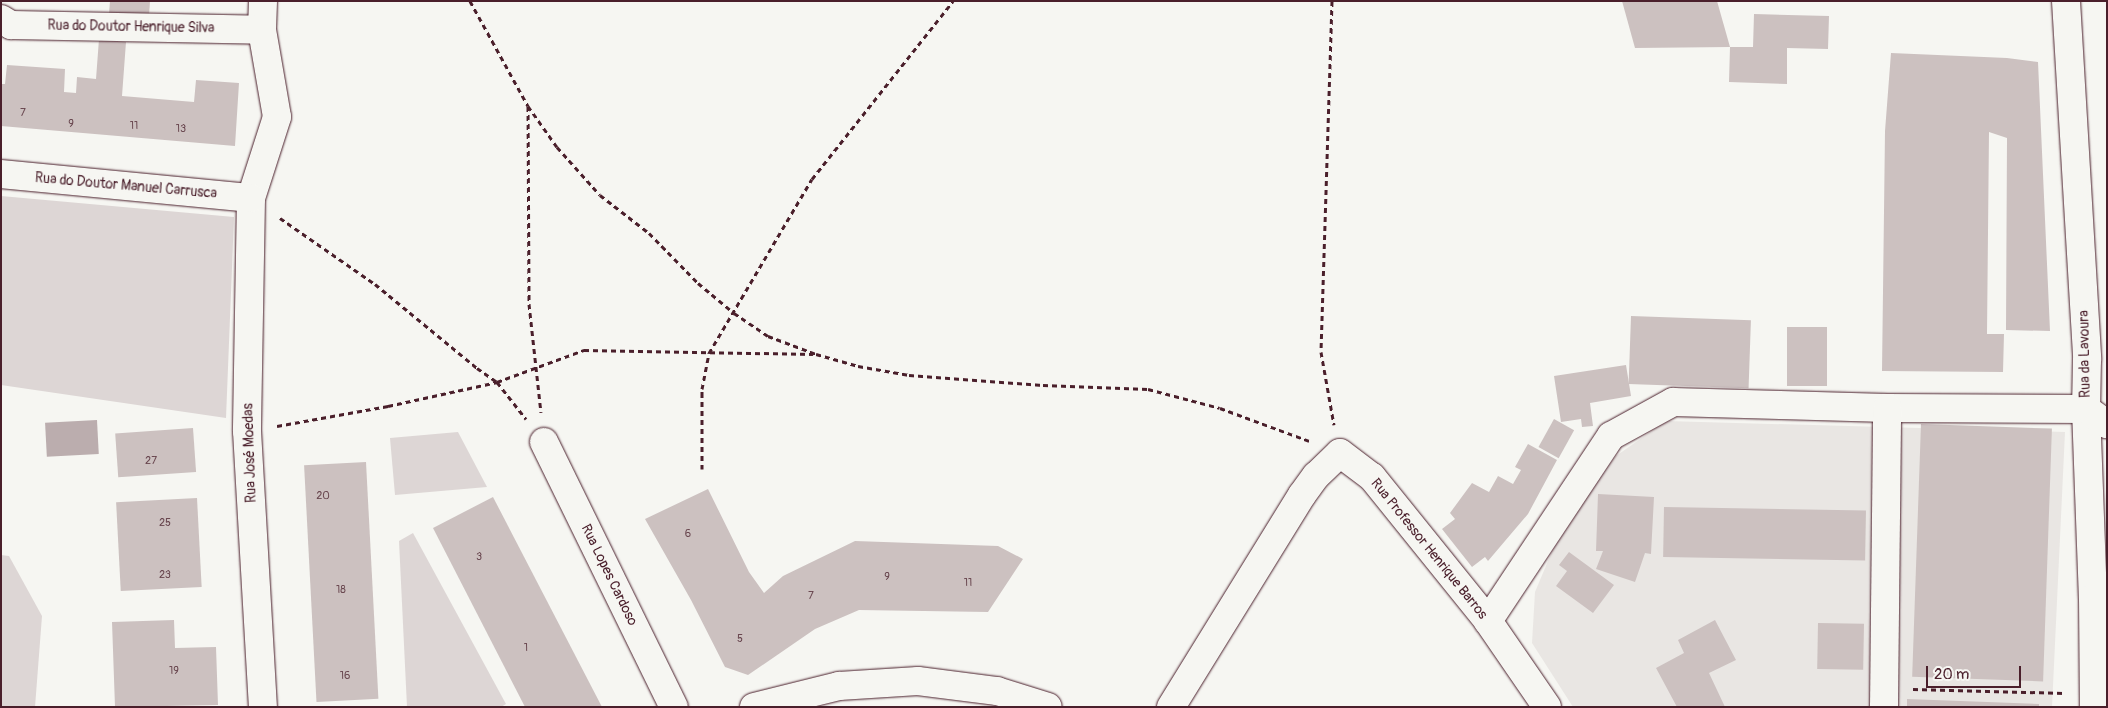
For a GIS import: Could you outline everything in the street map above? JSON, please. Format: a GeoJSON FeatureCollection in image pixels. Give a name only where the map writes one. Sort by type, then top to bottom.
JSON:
{"type":"FeatureCollection","features":[{"type":"Feature","properties":{"kind":"street","name":"Rua José Moedas"},"geometry":{"type":"LineString","coordinates":[[263,1],[262,30],[277,117],[251,198],[247,431],[263,707]]}},
{"type":"Feature","properties":{"kind":"street","name":"Rua da Lavoura"},"geometry":{"type":"LineString","coordinates":[[2066,1],[2088,359],[2096,416],[2093,598],[2094,700]]}},
{"type":"Feature","properties":{"kind":"street","name":"Rua do Doutor Henrique Silva"},"geometry":{"type":"LineString","coordinates":[[1,20],[11,25],[262,30]]}},
{"type":"Feature","properties":{"kind":"street","name":"Rua do Doutor Manuel Carrusca"},"geometry":{"type":"LineString","coordinates":[[1,174],[251,198]]}},
{"type":"Feature","properties":{"kind":"street"},"geometry":{"type":"LineString","coordinates":[[1488,621],[1611,436],[1673,402],[2096,416]]}},
{"type":"Feature","properties":{"kind":"street"},"geometry":{"type":"LineString","coordinates":[[1885,698],[1887,408]]}},
{"type":"Feature","properties":{"kind":"street","name":"Rua Lopes Cardoso"},"geometry":{"type":"LineString","coordinates":[[544,442],[674,707]]}},
{"type":"Feature","properties":{"kind":"street","name":"Rua Professor Henrique Barros"},"geometry":{"type":"LineString","coordinates":[[1340,453],[1372,477],[1488,621],[1547,707]]}},
{"type":"Feature","properties":{"kind":"street"},"geometry":{"type":"LineString","coordinates":[[1171,707],[1302,495],[1316,476],[1340,453]]}},
{"type":"Feature","properties":{"kind":"street"},"geometry":{"type":"LineString","coordinates":[[754,707],[839,686],[918,681],[997,691],[1048,707]]}},
{"type":"Feature","properties":{"kind":"path"},"geometry":{"type":"LineString","coordinates":[[470,1],[528,106],[557,146],[600,194],[649,233],[698,283],[734,313],[768,336],[816,354],[858,366],[909,376],[1043,386],[1148,389],[1220,408],[1340,453]]}},
{"type":"Feature","properties":{"kind":"path"},"geometry":{"type":"LineString","coordinates":[[702,469],[702,389],[709,353],[812,179],[953,1]]}},
{"type":"Feature","properties":{"kind":"path"},"geometry":{"type":"LineString","coordinates":[[1332,1],[1320,352],[1340,453]]}},
{"type":"Feature","properties":{"kind":"path"},"geometry":{"type":"LineString","coordinates":[[528,106],[529,304],[544,442]]}},
{"type":"Feature","properties":{"kind":"path"},"geometry":{"type":"LineString","coordinates":[[251,198],[375,284],[477,368],[497,382],[544,442]]}},
{"type":"Feature","properties":{"kind":"path"},"geometry":{"type":"LineString","coordinates":[[247,431],[388,406],[497,382],[536,365],[584,350],[816,354]]}},
{"type":"Feature","properties":{"kind":"path"},"geometry":{"type":"LineString","coordinates":[[1885,698],[2094,700]]}},
{"type":"Feature","properties":{"kind":"shaded area"},"geometry":{"type":"Polygon","coordinates":[[[1,196],[234,217],[226,418],[1,385],[1,196]]]}},
{"type":"Feature","properties":{"kind":"shaded area"},"geometry":{"type":"Polygon","coordinates":[[[97,420],[99,454],[47,457],[45,423],[97,420]]]}},
{"type":"Feature","properties":{"kind":"shaded area"},"geometry":{"type":"Polygon","coordinates":[[[1666,421],[2065,432],[2052,707],[1573,707],[1532,643],[1535,592],[1566,518],[1616,456],[1666,421]]]}},
{"type":"Feature","properties":{"kind":"shaded area"},"geometry":{"type":"Polygon","coordinates":[[[458,432],[487,487],[395,495],[390,438],[458,432]]]}},
{"type":"Feature","properties":{"kind":"shaded area"},"geometry":{"type":"Polygon","coordinates":[[[413,533],[506,704],[501,707],[407,707],[399,541],[413,533]]]}},
{"type":"Feature","properties":{"kind":"shaded area"},"geometry":{"type":"Polygon","coordinates":[[[1,555],[9,556],[42,616],[35,707],[1,707],[1,555]]]}},
{"type":"Feature","properties":{"kind":"building"},"geometry":{"type":"Polygon","coordinates":[[[110,1],[150,1],[149,16],[109,14],[110,1]]]}},
{"type":"Feature","properties":{"kind":"building"},"geometry":{"type":"Polygon","coordinates":[[[1622,1],[1717,1],[1730,47],[1635,48],[1622,1]]]}},
{"type":"Feature","properties":{"kind":"building"},"geometry":{"type":"Polygon","coordinates":[[[1754,14],[1829,16],[1828,49],[1787,48],[1787,84],[1729,82],[1730,47],[1753,47],[1754,14]]]}},
{"type":"Feature","properties":{"kind":"building"},"geometry":{"type":"Polygon","coordinates":[[[99,39],[126,42],[122,96],[194,102],[196,80],[239,83],[235,146],[1,126],[1,84],[5,84],[7,65],[65,69],[64,92],[76,93],[77,77],[96,79],[99,39]]]}},
{"type":"Feature","properties":{"kind":"building"},"geometry":{"type":"Polygon","coordinates":[[[1891,53],[2007,58],[2038,62],[2050,331],[2006,330],[2007,138],[1989,132],[1987,334],[2004,334],[2003,372],[1882,371],[1885,131],[1891,53]]]}},
{"type":"Feature","properties":{"kind":"building"},"geometry":{"type":"Polygon","coordinates":[[[1631,316],[1751,320],[1749,388],[1629,384],[1631,316]]]}},
{"type":"Feature","properties":{"kind":"building"},"geometry":{"type":"Polygon","coordinates":[[[1787,327],[1827,327],[1827,386],[1787,386],[1787,327]]]}},
{"type":"Feature","properties":{"kind":"building"},"geometry":{"type":"Polygon","coordinates":[[[1626,365],[1631,396],[1590,403],[1593,426],[1582,427],[1581,419],[1561,422],[1554,376],[1626,365]]]}},
{"type":"Feature","properties":{"kind":"building"},"geometry":{"type":"Polygon","coordinates":[[[1554,419],[1574,430],[1559,458],[1538,447],[1554,419]]]}},
{"type":"Feature","properties":{"kind":"building"},"geometry":{"type":"Polygon","coordinates":[[[1921,424],[2052,429],[2043,681],[1912,677],[1921,424]]]}},
{"type":"Feature","properties":{"kind":"building"},"geometry":{"type":"Polygon","coordinates":[[[193,428],[196,472],[118,477],[115,433],[193,428]]]}},
{"type":"Feature","properties":{"kind":"building"},"geometry":{"type":"Polygon","coordinates":[[[1528,444],[1557,460],[1528,514],[1488,561],[1485,557],[1472,567],[1442,529],[1455,519],[1450,513],[1472,483],[1489,492],[1498,476],[1513,484],[1521,470],[1515,467],[1528,444]]]}},
{"type":"Feature","properties":{"kind":"building"},"geometry":{"type":"Polygon","coordinates":[[[366,462],[378,699],[316,702],[304,465],[366,462]]]}},
{"type":"Feature","properties":{"kind":"building"},"geometry":{"type":"Polygon","coordinates":[[[708,489],[749,572],[764,593],[783,576],[855,541],[998,546],[1023,559],[988,612],[859,610],[815,629],[748,675],[725,667],[691,600],[645,519],[708,489]]]}},
{"type":"Feature","properties":{"kind":"building"},"geometry":{"type":"Polygon","coordinates":[[[1598,494],[1654,497],[1651,554],[1645,553],[1635,582],[1596,569],[1603,551],[1596,551],[1598,494]]]}},
{"type":"Feature","properties":{"kind":"building"},"geometry":{"type":"Polygon","coordinates":[[[493,497],[602,707],[525,707],[433,528],[493,497]]]}},
{"type":"Feature","properties":{"kind":"building"},"geometry":{"type":"Polygon","coordinates":[[[197,498],[202,587],[121,591],[116,502],[197,498]]]}},
{"type":"Feature","properties":{"kind":"building"},"geometry":{"type":"Polygon","coordinates":[[[1664,507],[1866,511],[1865,561],[1663,557],[1664,507]]]}},
{"type":"Feature","properties":{"kind":"building"},"geometry":{"type":"Polygon","coordinates":[[[1569,552],[1614,585],[1593,613],[1556,586],[1567,571],[1559,565],[1569,552]]]}},
{"type":"Feature","properties":{"kind":"building"},"geometry":{"type":"Polygon","coordinates":[[[174,620],[175,648],[216,647],[218,705],[115,707],[112,622],[174,620]]]}},
{"type":"Feature","properties":{"kind":"building"},"geometry":{"type":"Polygon","coordinates":[[[1715,620],[1736,660],[1709,673],[1725,707],[1677,707],[1656,668],[1684,653],[1678,640],[1715,620]]]}},
{"type":"Feature","properties":{"kind":"building"},"geometry":{"type":"Polygon","coordinates":[[[1818,623],[1864,624],[1863,670],[1817,669],[1818,623]]]}},
{"type":"Feature","properties":{"kind":"building"},"geometry":{"type":"Polygon","coordinates":[[[1907,699],[2039,704],[2039,707],[1907,707],[1907,699]]]}}]}
